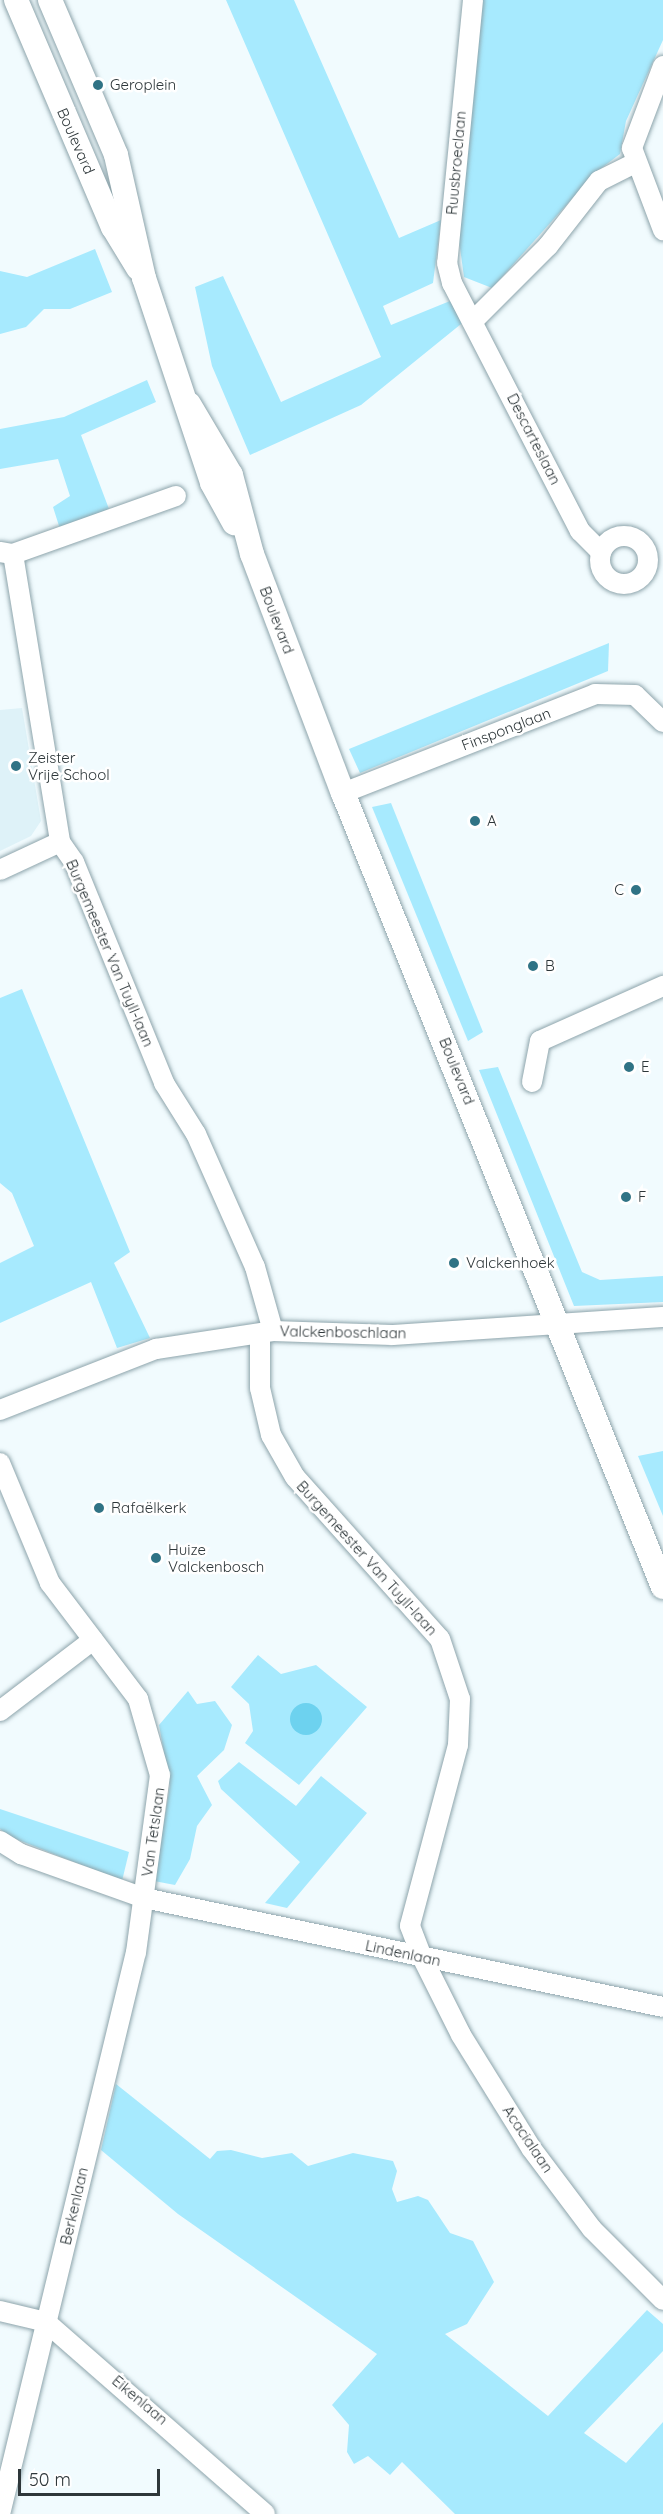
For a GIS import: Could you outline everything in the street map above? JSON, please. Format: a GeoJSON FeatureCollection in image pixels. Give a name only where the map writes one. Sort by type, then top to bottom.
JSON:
{"type":"FeatureCollection","features":[{"type":"Feature","properties":{"kind":"street","name":"Boulevard"},"geometry":{"type":"LineString","coordinates":[[16,0],[113,227],[144,278]]}},
{"type":"Feature","properties":{"kind":"street","name":"Boulevard"},"geometry":{"type":"LineString","coordinates":[[50,0],[116,154],[144,278],[189,404],[231,475],[252,554],[343,793],[561,1324],[663,1587]]}},
{"type":"Feature","properties":{"kind":"street","name":"Ruusbroeclaan"},"geometry":{"type":"LineString","coordinates":[[473,0],[447,263],[452,283],[474,320]]}},
{"type":"Feature","properties":{"kind":"street"},"geometry":{"type":"LineString","coordinates":[[663,66],[633,137],[635,163],[663,230]]}},
{"type":"Feature","properties":{"kind":"street"},"geometry":{"type":"LineString","coordinates":[[474,320],[548,246],[599,181],[635,163]]}},
{"type":"Feature","properties":{"kind":"street","name":"Descarteslaan"},"geometry":{"type":"LineString","coordinates":[[474,320],[580,531],[600,552]]}},
{"type":"Feature","properties":{"kind":"street"},"geometry":{"type":"LineString","coordinates":[[7,553],[176,496]]}},
{"type":"Feature","properties":{"kind":"street","name":"Burgemeester Van Tuyll-laan"},"geometry":{"type":"LineString","coordinates":[[7,553],[60,842],[74,862],[164,1083],[196,1134],[255,1267],[266,1333],[260,1388],[271,1435],[295,1477],[440,1639],[460,1699],[458,1744],[410,1926],[422,1957]]}},
{"type":"Feature","properties":{"kind":"street","name":"Finsponglaan"},"geometry":{"type":"LineString","coordinates":[[343,793],[595,694],[635,695],[663,722]]}},
{"type":"Feature","properties":{"kind":"street"},"geometry":{"type":"LineString","coordinates":[[0,870],[60,842]]}},
{"type":"Feature","properties":{"kind":"street"},"geometry":{"type":"LineString","coordinates":[[532,1082],[533,1057],[540,1041],[663,986]]}},
{"type":"Feature","properties":{"kind":"street","name":"Valckenboschlaan"},"geometry":{"type":"LineString","coordinates":[[0,1410],[156,1349],[266,1333],[392,1335],[663,1317]]}},
{"type":"Feature","properties":{"kind":"street","name":"Van Tetslaan"},"geometry":{"type":"LineString","coordinates":[[0,1463],[50,1583],[138,1699],[160,1775],[144,1898]]}},
{"type":"Feature","properties":{"kind":"street"},"geometry":{"type":"LineString","coordinates":[[0,1711],[93,1640]]}},
{"type":"Feature","properties":{"kind":"street","name":"Lindenlaan"},"geometry":{"type":"LineString","coordinates":[[0,1841],[21,1854],[144,1898],[663,2007]]}},
{"type":"Feature","properties":{"kind":"street","name":"Berkenlaan"},"geometry":{"type":"LineString","coordinates":[[0,2514],[136,1952],[144,1898]]}},
{"type":"Feature","properties":{"kind":"street","name":"Acacialaan"},"geometry":{"type":"LineString","coordinates":[[422,1957],[461,2035],[531,2148],[592,2229],[663,2300]]}},
{"type":"Feature","properties":{"kind":"street","name":"Eikenlaan"},"geometry":{"type":"LineString","coordinates":[[0,2311],[46,2322],[265,2514]]}},
{"type":"Feature","properties":{"kind":"shaded area"},"geometry":{"type":"Polygon","coordinates":[[[226,0],[294,0],[399,238],[441,220],[433,283],[383,306],[391,325],[450,301],[466,320],[361,405],[250,455],[212,366],[195,287],[223,276],[281,402],[381,357],[226,0]]]}},
{"type":"Feature","properties":{"kind":"shaded area"},"geometry":{"type":"Polygon","coordinates":[[[482,0],[663,0],[663,40],[626,121],[620,154],[595,173],[492,288],[464,277],[458,233],[482,0]]]}},
{"type":"Feature","properties":{"kind":"shaded area"},"geometry":{"type":"Polygon","coordinates":[[[95,249],[112,292],[70,309],[44,309],[26,327],[0,334],[0,271],[27,277],[95,249]]]}},
{"type":"Feature","properties":{"kind":"shaded area"},"geometry":{"type":"Polygon","coordinates":[[[147,380],[156,402],[81,435],[109,509],[60,529],[53,507],[70,496],[58,459],[0,469],[0,429],[64,417],[147,380]]]}},
{"type":"Feature","properties":{"kind":"shaded area"},"geometry":{"type":"Polygon","coordinates":[[[609,643],[608,671],[360,773],[349,749],[609,643]]]}},
{"type":"Feature","properties":{"kind":"shaded area","name":"Zeister Vrije School"},"geometry":{"type":"Polygon","coordinates":[[[22,708],[41,821],[31,836],[0,851],[0,710],[22,708]]]}},
{"type":"Feature","properties":{"kind":"shaded area"},"geometry":{"type":"Polygon","coordinates":[[[391,803],[483,1032],[468,1041],[372,807],[391,803]]]}},
{"type":"Feature","properties":{"kind":"shaded area"},"geometry":{"type":"Polygon","coordinates":[[[22,989],[130,1252],[114,1263],[150,1338],[117,1348],[91,1282],[0,1323],[0,1263],[34,1246],[12,1193],[0,1183],[0,998],[22,989]]]}},
{"type":"Feature","properties":{"kind":"shaded area"},"geometry":{"type":"Polygon","coordinates":[[[498,1067],[582,1272],[600,1280],[663,1276],[663,1302],[574,1306],[479,1070],[498,1067]]]}},
{"type":"Feature","properties":{"kind":"shaded area"},"geometry":{"type":"Polygon","coordinates":[[[663,1451],[663,1516],[638,1456],[663,1451]]]}},
{"type":"Feature","properties":{"kind":"shaded area"},"geometry":{"type":"Polygon","coordinates":[[[258,1655],[281,1674],[316,1665],[367,1707],[299,1785],[245,1743],[253,1731],[249,1704],[231,1687],[258,1655]]]}},
{"type":"Feature","properties":{"kind":"shaded area"},"geometry":{"type":"Polygon","coordinates":[[[188,1691],[197,1704],[215,1701],[232,1725],[224,1750],[197,1776],[212,1805],[197,1826],[190,1859],[175,1885],[154,1881],[170,1786],[159,1725],[188,1691]]]}},
{"type":"Feature","properties":{"kind":"shaded area"},"geometry":{"type":"Polygon","coordinates":[[[306,1703],[318,1707],[322,1719],[318,1731],[306,1735],[294,1731],[290,1719],[294,1707],[306,1703]]]}},
{"type":"Feature","properties":{"kind":"shaded area"},"geometry":{"type":"Polygon","coordinates":[[[239,1762],[296,1806],[321,1776],[367,1813],[287,1908],[265,1903],[300,1862],[221,1789],[218,1781],[239,1762]]]}},
{"type":"Feature","properties":{"kind":"shaded area"},"geometry":{"type":"Polygon","coordinates":[[[0,1809],[129,1852],[122,1881],[11,1837],[0,1829],[0,1809]]]}},
{"type":"Feature","properties":{"kind":"shaded area"},"geometry":{"type":"Polygon","coordinates":[[[116,2084],[210,2159],[217,2151],[231,2150],[262,2158],[292,2153],[308,2166],[353,2153],[393,2161],[397,2171],[392,2189],[397,2202],[418,2196],[428,2200],[450,2233],[473,2241],[494,2282],[467,2324],[445,2334],[548,2416],[647,2310],[663,2324],[663,2351],[584,2433],[626,2463],[663,2422],[663,2514],[455,2514],[402,2462],[390,2475],[368,2456],[354,2464],[347,2452],[349,2425],[332,2405],[377,2354],[178,2214],[101,2150],[116,2084]]]}},
{"type":"Feature","properties":{"kind":"place","name":"Geroplein"},"geometry":{"type":"Point","coordinates":[98,85]}},
{"type":"Feature","properties":{"kind":"place","name":"Zeister Vrije School"},"geometry":{"type":"Point","coordinates":[16,766]}},
{"type":"Feature","properties":{"kind":"place","name":"A"},"geometry":{"type":"Point","coordinates":[475,821]}},
{"type":"Feature","properties":{"kind":"place","name":"C"},"geometry":{"type":"Point","coordinates":[636,890]}},
{"type":"Feature","properties":{"kind":"place","name":"B"},"geometry":{"type":"Point","coordinates":[533,966]}},
{"type":"Feature","properties":{"kind":"place","name":"E"},"geometry":{"type":"Point","coordinates":[629,1067]}},
{"type":"Feature","properties":{"kind":"place","name":"F"},"geometry":{"type":"Point","coordinates":[626,1197]}},
{"type":"Feature","properties":{"kind":"place","name":"Valckenhoek"},"geometry":{"type":"Point","coordinates":[454,1263]}},
{"type":"Feature","properties":{"kind":"place","name":"Rafaëlkerk"},"geometry":{"type":"Point","coordinates":[99,1508]}},
{"type":"Feature","properties":{"kind":"place","name":"Huize Valckenbosch"},"geometry":{"type":"Point","coordinates":[156,1558]}}]}
